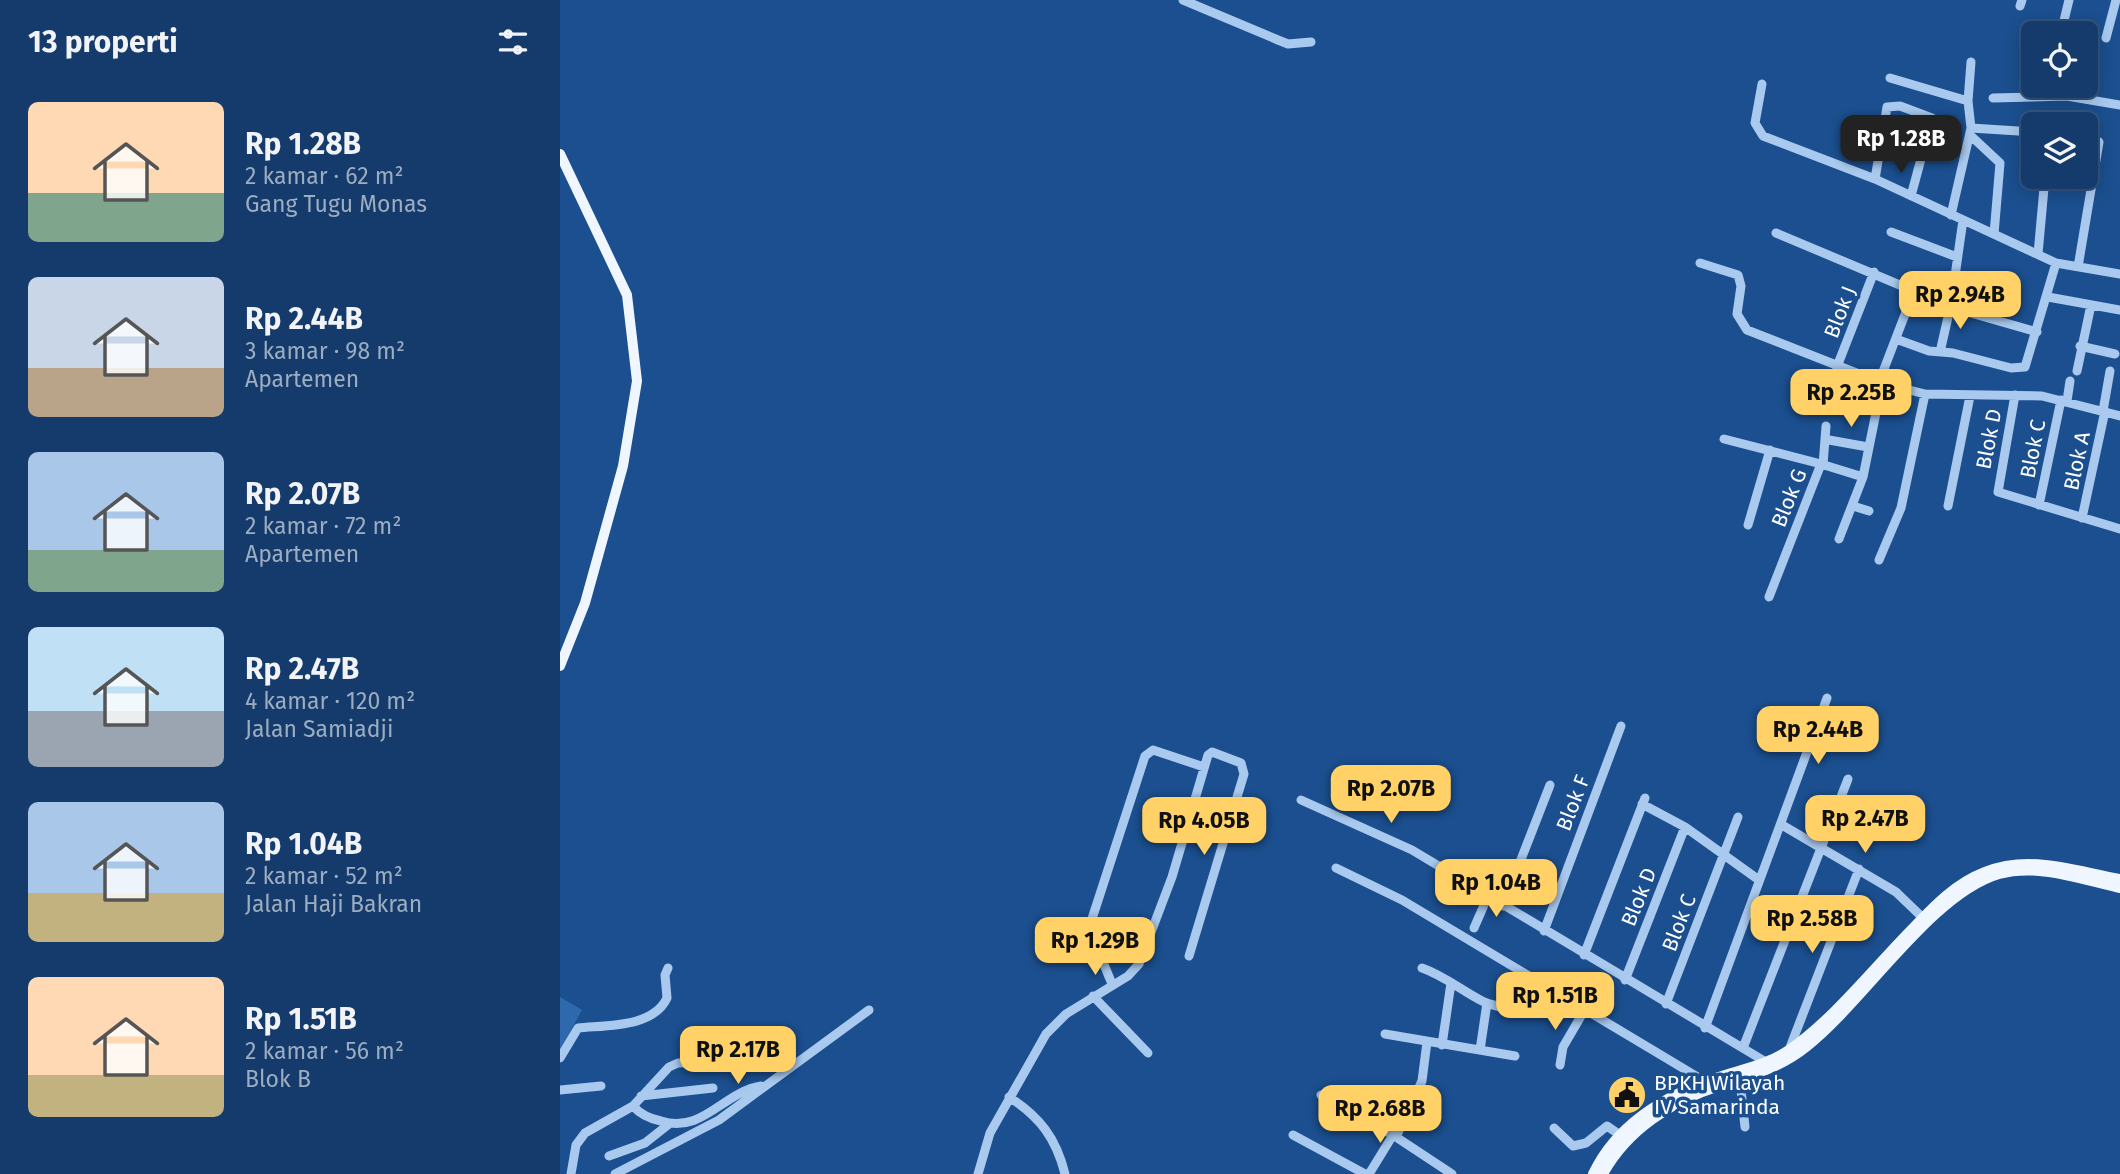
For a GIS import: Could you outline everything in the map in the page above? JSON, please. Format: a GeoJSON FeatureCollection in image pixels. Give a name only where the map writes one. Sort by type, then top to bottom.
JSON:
{"type":"FeatureCollection","features":[{"type":"Feature","properties":{"kind":"main road"},"geometry":{"type":"LineString","coordinates":[[560,154],[627,295],[637,381],[623,466],[585,603],[560,666]]}},
{"type":"Feature","properties":{"kind":"main road"},"geometry":{"type":"LineString","coordinates":[[1603,1174],[1636,1127],[1667,1099],[1706,1082],[1766,1062],[1788,1051],[1825,1019],[1941,899],[1969,880],[1998,866],[2032,863],[2055,865],[2120,879]]}},
{"type":"Feature","properties":{"kind":"main road"},"geometry":{"type":"LineString","coordinates":[[1593,1174],[1620,1135],[1680,1102],[1782,1063],[1806,1047],[1955,897],[1984,880],[2016,871],[2032,871],[2055,873],[2120,888]]}},
{"type":"Feature","properties":{"kind":"street"},"geometry":{"type":"LineString","coordinates":[[1183,0],[1288,44],[1311,42]]}},
{"type":"Feature","properties":{"kind":"street"},"geometry":{"type":"LineString","coordinates":[[2063,21],[2069,0]]}},
{"type":"Feature","properties":{"kind":"street"},"geometry":{"type":"LineString","coordinates":[[2106,38],[2116,0]]}},
{"type":"Feature","properties":{"kind":"street"},"geometry":{"type":"LineString","coordinates":[[1951,215],[1970,131],[1968,101],[1971,62]]}},
{"type":"Feature","properties":{"kind":"street"},"geometry":{"type":"LineString","coordinates":[[1890,78],[1968,101]]}},
{"type":"Feature","properties":{"kind":"street"},"geometry":{"type":"LineString","coordinates":[[1762,83],[1755,123],[1763,136],[1875,179],[2056,263],[2120,274]]}},
{"type":"Feature","properties":{"kind":"street"},"geometry":{"type":"LineString","coordinates":[[1993,98],[2067,96],[2120,105]]}},
{"type":"Feature","properties":{"kind":"street"},"geometry":{"type":"LineString","coordinates":[[1875,179],[1887,107],[1900,106],[1932,118],[1911,196]]}},
{"type":"Feature","properties":{"kind":"street"},"geometry":{"type":"LineString","coordinates":[[1970,131],[2021,132]]}},
{"type":"Feature","properties":{"kind":"street"},"geometry":{"type":"LineString","coordinates":[[1970,131],[2000,163],[1994,234]]}},
{"type":"Feature","properties":{"kind":"street"},"geometry":{"type":"LineString","coordinates":[[2078,267],[2099,142]]}},
{"type":"Feature","properties":{"kind":"street"},"geometry":{"type":"LineString","coordinates":[[2038,254],[2045,189]]}},
{"type":"Feature","properties":{"kind":"street"},"geometry":{"type":"LineString","coordinates":[[1940,352],[1951,307],[1963,220]]}},
{"type":"Feature","properties":{"kind":"street"},"geometry":{"type":"LineString","coordinates":[[1891,232],[1957,257]]}},
{"type":"Feature","properties":{"kind":"street"},"geometry":{"type":"LineString","coordinates":[[1776,233],[1914,291],[1881,382],[1863,477],[1839,540]]}},
{"type":"Feature","properties":{"kind":"street"},"geometry":{"type":"LineString","coordinates":[[1700,263],[1738,275],[1741,286],[1737,314],[1747,330],[1881,382],[1925,394],[2015,395],[2064,400],[2120,416]]}},
{"type":"Feature","properties":{"kind":"street"},"geometry":{"type":"LineString","coordinates":[[1896,339],[1929,351],[2015,369],[2028,364],[2056,263]]}},
{"type":"Feature","properties":{"kind":"street","name":"Blok J"},"geometry":{"type":"LineString","coordinates":[[1829,405],[1838,364],[1874,272]]}},
{"type":"Feature","properties":{"kind":"street"},"geometry":{"type":"LineString","coordinates":[[2048,297],[2120,310]]}},
{"type":"Feature","properties":{"kind":"street"},"geometry":{"type":"LineString","coordinates":[[2077,371],[2080,346],[2091,305]]}},
{"type":"Feature","properties":{"kind":"street"},"geometry":{"type":"LineString","coordinates":[[1951,307],[2037,332]]}},
{"type":"Feature","properties":{"kind":"street"},"geometry":{"type":"LineString","coordinates":[[2080,346],[2115,354]]}},
{"type":"Feature","properties":{"kind":"street","name":"Blok A"},"geometry":{"type":"LineString","coordinates":[[2082,518],[2104,411],[2109,372]]}},
{"type":"Feature","properties":{"kind":"street","name":"Blok C"},"geometry":{"type":"LineString","coordinates":[[2039,505],[2070,381]]}},
{"type":"Feature","properties":{"kind":"street"},"geometry":{"type":"LineString","coordinates":[[1879,560],[1901,508],[1925,394]]}},
{"type":"Feature","properties":{"kind":"street","name":"Blok D"},"geometry":{"type":"LineString","coordinates":[[2015,395],[1997,489],[2000,493],[2039,505]]}},
{"type":"Feature","properties":{"kind":"street"},"geometry":{"type":"LineString","coordinates":[[1948,506],[1970,396]]}},
{"type":"Feature","properties":{"kind":"street"},"geometry":{"type":"LineString","coordinates":[[1724,439],[1822,464],[1826,426]]}},
{"type":"Feature","properties":{"kind":"street"},"geometry":{"type":"LineString","coordinates":[[1829,440],[1868,447]]}},
{"type":"Feature","properties":{"kind":"street"},"geometry":{"type":"LineString","coordinates":[[1748,525],[1770,450]]}},
{"type":"Feature","properties":{"kind":"street","name":"Blok G"},"geometry":{"type":"LineString","coordinates":[[1769,597],[1822,464],[1863,477]]}},
{"type":"Feature","properties":{"kind":"street"},"geometry":{"type":"LineString","coordinates":[[2039,505],[2120,529]]}},
{"type":"Feature","properties":{"kind":"street"},"geometry":{"type":"LineString","coordinates":[[1853,506],[1869,511]]}},
{"type":"Feature","properties":{"kind":"street"},"geometry":{"type":"LineString","coordinates":[[1705,1028],[1827,698]]}},
{"type":"Feature","properties":{"kind":"street","name":"Blok F"},"geometry":{"type":"LineString","coordinates":[[1544,931],[1621,726]]}},
{"type":"Feature","properties":{"kind":"street"},"geometry":{"type":"LineString","coordinates":[[1112,984],[1089,928],[1145,756],[1153,750],[1204,767]]}},
{"type":"Feature","properties":{"kind":"street"},"geometry":{"type":"LineString","coordinates":[[978,1174],[990,1133],[1046,1034],[1066,1014],[1133,971],[1142,957],[1172,877],[1204,767],[1212,752],[1241,763],[1244,769],[1189,956]]}},
{"type":"Feature","properties":{"kind":"street"},"geometry":{"type":"LineString","coordinates":[[1743,1048],[1849,779]]}},
{"type":"Feature","properties":{"kind":"street"},"geometry":{"type":"LineString","coordinates":[[1503,906],[1550,785]]}},
{"type":"Feature","properties":{"kind":"street"},"geometry":{"type":"LineString","coordinates":[[1301,800],[1412,850],[1705,1028],[1766,1062]]}},
{"type":"Feature","properties":{"kind":"street"},"geometry":{"type":"LineString","coordinates":[[1584,955],[1643,801],[1685,827],[1759,880]]}},
{"type":"Feature","properties":{"kind":"street","name":"Blok C"},"geometry":{"type":"LineString","coordinates":[[1666,1004],[1738,817]]}},
{"type":"Feature","properties":{"kind":"street"},"geometry":{"type":"LineString","coordinates":[[1782,825],[1896,892],[1922,918]]}},
{"type":"Feature","properties":{"kind":"street","name":"Blok D"},"geometry":{"type":"LineString","coordinates":[[1625,980],[1685,827]]}},
{"type":"Feature","properties":{"kind":"street"},"geometry":{"type":"LineString","coordinates":[[1336,868],[1402,900],[1706,1082]]}},
{"type":"Feature","properties":{"kind":"street"},"geometry":{"type":"LineString","coordinates":[[1788,1051],[1859,869]]}},
{"type":"Feature","properties":{"kind":"street"},"geometry":{"type":"LineString","coordinates":[[1474,928],[1488,896]]}},
{"type":"Feature","properties":{"kind":"street"},"geometry":{"type":"LineString","coordinates":[[1750,912],[1790,933]]}},
{"type":"Feature","properties":{"kind":"street"},"geometry":{"type":"LineString","coordinates":[[560,1058],[578,1028],[601,1028],[653,1014],[667,998],[665,975],[668,968]]}},
{"type":"Feature","properties":{"kind":"street"},"geometry":{"type":"LineString","coordinates":[[1422,968],[1445,976],[1451,983],[1487,1003],[1521,1010],[1536,980]]}},
{"type":"Feature","properties":{"kind":"street"},"geometry":{"type":"LineString","coordinates":[[1442,1045],[1451,983]]}},
{"type":"Feature","properties":{"kind":"street"},"geometry":{"type":"LineString","coordinates":[[1093,996],[1148,1053]]}},
{"type":"Feature","properties":{"kind":"street"},"geometry":{"type":"LineString","coordinates":[[1480,1050],[1487,1003]]}},
{"type":"Feature","properties":{"kind":"street"},"geometry":{"type":"LineString","coordinates":[[615,1174],[719,1120],[869,1010]]}},
{"type":"Feature","properties":{"kind":"street"},"geometry":{"type":"LineString","coordinates":[[1560,1065],[1563,1047],[1584,1011]]}},
{"type":"Feature","properties":{"kind":"street"},"geometry":{"type":"LineString","coordinates":[[1385,1034],[1515,1056]]}},
{"type":"Feature","properties":{"kind":"street"},"geometry":{"type":"LineString","coordinates":[[1293,1135],[1367,1174],[1395,1136],[1422,1081],[1427,1042]]}},
{"type":"Feature","properties":{"kind":"street"},"geometry":{"type":"LineString","coordinates":[[567,1173],[576,1145],[585,1133],[632,1106],[663,1072],[678,1063],[721,1062]]}},
{"type":"Feature","properties":{"kind":"street"},"geometry":{"type":"LineString","coordinates":[[1740,1080],[1745,1127]]}},
{"type":"Feature","properties":{"kind":"street"},"geometry":{"type":"LineString","coordinates":[[560,1090],[601,1086]]}},
{"type":"Feature","properties":{"kind":"street"},"geometry":{"type":"LineString","coordinates":[[632,1106],[669,1124],[701,1119],[743,1091],[762,1086]]}},
{"type":"Feature","properties":{"kind":"street"},"geometry":{"type":"LineString","coordinates":[[641,1096],[713,1088]]}},
{"type":"Feature","properties":{"kind":"street"},"geometry":{"type":"LineString","coordinates":[[1321,1096],[1395,1136],[1452,1174]]}},
{"type":"Feature","properties":{"kind":"street"},"geometry":{"type":"LineString","coordinates":[[1009,1097],[1048,1131],[1056,1142],[1065,1174]]}},
{"type":"Feature","properties":{"kind":"street"},"geometry":{"type":"LineString","coordinates":[[609,1156],[645,1143],[669,1124]]}},
{"type":"Feature","properties":{"kind":"street"},"geometry":{"type":"LineString","coordinates":[[1555,1128],[1573,1146],[1586,1143],[1604,1126],[1613,1127],[1620,1135]]}},
{"type":"Feature","properties":{"kind":"shaded area"},"geometry":{"type":"Polygon","coordinates":[[[560,997],[582,1010],[560,1050],[560,997]]]}},
{"type":"Feature","properties":{"kind":"place","name":"BPKH Wilayah IV Samarinda"},"geometry":{"type":"Point","coordinates":[1627,1095]}}]}
